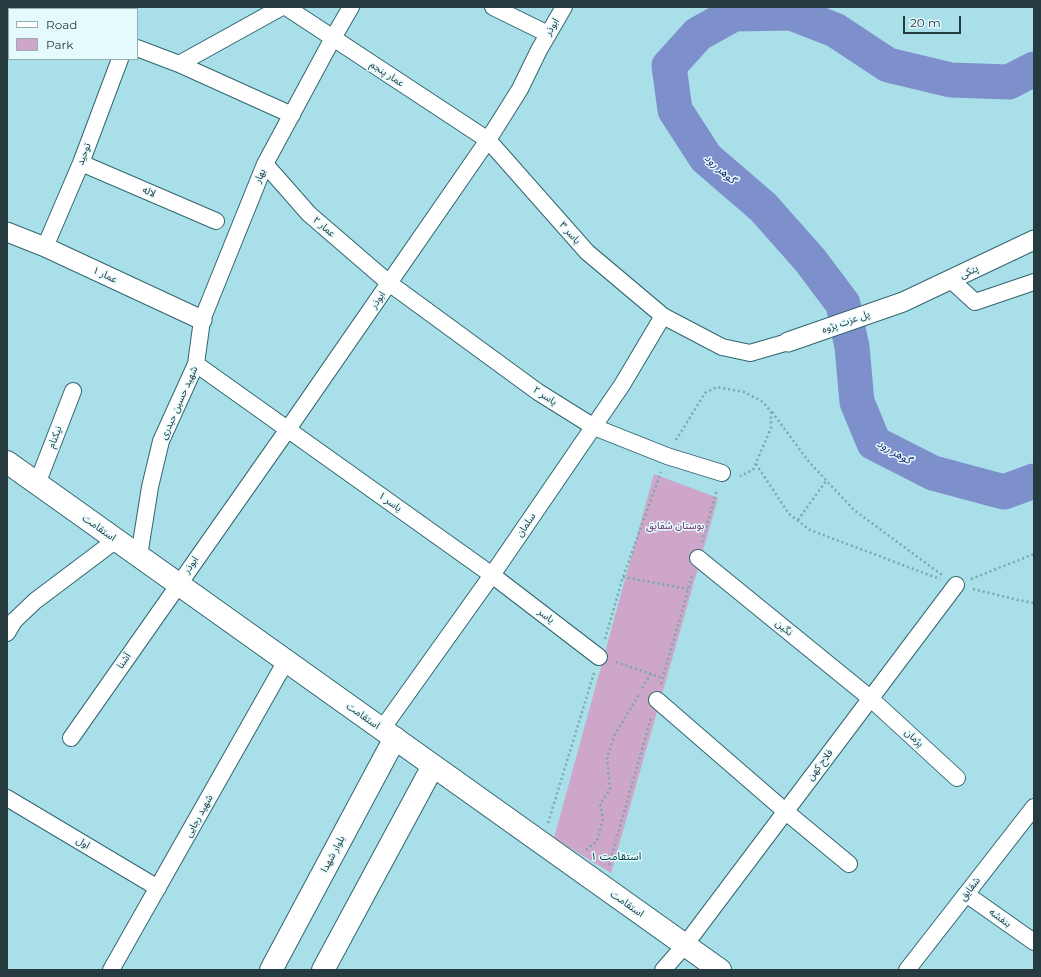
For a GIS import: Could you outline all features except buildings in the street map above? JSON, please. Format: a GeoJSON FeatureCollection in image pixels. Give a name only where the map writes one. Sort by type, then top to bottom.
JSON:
{"type":"FeatureCollection","features":[{"type":"Feature","properties":{"kind":"main road","name":"استقامت"},"geometry":{"type":"LineString","coordinates":[[7,462],[720,970]]}},
{"type":"Feature","properties":{"kind":"main road","name":"بلوار شهدا"},"geometry":{"type":"LineString","coordinates":[[272,970],[388,734]]}},
{"type":"Feature","properties":{"kind":"main road"},"geometry":{"type":"LineString","coordinates":[[323,970],[433,766]]}},
{"type":"Feature","properties":{"kind":"street"},"geometry":{"type":"LineString","coordinates":[[179,64],[282,7]]}},
{"type":"Feature","properties":{"kind":"street","name":"عمار پنجم"},"geometry":{"type":"LineString","coordinates":[[286,7],[488,140]]}},
{"type":"Feature","properties":{"kind":"street","name":"بهار"},"geometry":{"type":"LineString","coordinates":[[202,320],[265,164],[351,7]]}},
{"type":"Feature","properties":{"kind":"street"},"geometry":{"type":"LineString","coordinates":[[493,7],[548,34]]}},
{"type":"Feature","properties":{"kind":"street","name":"ابوذر"},"geometry":{"type":"LineString","coordinates":[[178,584],[288,429],[488,140],[520,89],[548,34],[564,7]]}},
{"type":"Feature","properties":{"kind":"street"},"geometry":{"type":"LineString","coordinates":[[138,48],[179,64],[292,115]]}},
{"type":"Feature","properties":{"kind":"street","name":"توحید"},"geometry":{"type":"LineString","coordinates":[[44,247],[81,163],[120,60]]}},
{"type":"Feature","properties":{"kind":"street","name":"یاسر ۳"},"geometry":{"type":"LineString","coordinates":[[488,140],[587,252],[663,316]]}},
{"type":"Feature","properties":{"kind":"street","name":"لاله"},"geometry":{"type":"LineString","coordinates":[[81,163],[216,221]]}},
{"type":"Feature","properties":{"kind":"street","name":"عمار ۲"},"geometry":{"type":"LineString","coordinates":[[265,164],[309,214],[389,283]]}},
{"type":"Feature","properties":{"kind":"street","name":"عمار ۱"},"geometry":{"type":"LineString","coordinates":[[7,232],[44,247],[202,320]]}},
{"type":"Feature","properties":{"kind":"street","name":"پتکی"},"geometry":{"type":"LineString","coordinates":[[903,302],[1034,240]]}},
{"type":"Feature","properties":{"kind":"street"},"geometry":{"type":"LineString","coordinates":[[951,280],[975,302],[1034,282]]}},
{"type":"Feature","properties":{"kind":"street","name":"یاسر ۲"},"geometry":{"type":"LineString","coordinates":[[389,283],[538,392],[594,427],[667,456],[722,474]]}},
{"type":"Feature","properties":{"kind":"street","name":"پل عزت پژوه"},"geometry":{"type":"LineString","coordinates":[[788,342],[903,302]]}},
{"type":"Feature","properties":{"kind":"street"},"geometry":{"type":"LineString","coordinates":[[663,316],[722,348],[750,353],[788,342]]}},
{"type":"Feature","properties":{"kind":"street","name":"سلمان"},"geometry":{"type":"LineString","coordinates":[[388,734],[492,575],[622,385],[663,316]]}},
{"type":"Feature","properties":{"kind":"street","name":"شهید حسین حیدری"},"geometry":{"type":"LineString","coordinates":[[139,556],[150,487],[161,441],[196,364],[202,320]]}},
{"type":"Feature","properties":{"kind":"street"},"geometry":{"type":"LineString","coordinates":[[196,364],[288,429]]}},
{"type":"Feature","properties":{"kind":"street","name":"نیکنام"},"geometry":{"type":"LineString","coordinates":[[37,484],[73,391]]}},
{"type":"Feature","properties":{"kind":"street","name":"یاسر ۱"},"geometry":{"type":"LineString","coordinates":[[288,429],[492,575]]}},
{"type":"Feature","properties":{"kind":"street"},"geometry":{"type":"LineString","coordinates":[[7,633],[14,621],[35,601],[116,540]]}},
{"type":"Feature","properties":{"kind":"street","name":"نگین"},"geometry":{"type":"LineString","coordinates":[[698,558],[870,698]]}},
{"type":"Feature","properties":{"kind":"street","name":"یاسر"},"geometry":{"type":"LineString","coordinates":[[492,575],[599,657]]}},
{"type":"Feature","properties":{"kind":"street","name":"آشنا"},"geometry":{"type":"LineString","coordinates":[[71,738],[178,584]]}},
{"type":"Feature","properties":{"kind":"street","name":"فلاح کهن"},"geometry":{"type":"LineString","coordinates":[[663,970],[685,945],[956,585]]}},
{"type":"Feature","properties":{"kind":"street","name":"شهید رجایی"},"geometry":{"type":"LineString","coordinates":[[112,970],[286,661]]}},
{"type":"Feature","properties":{"kind":"street","name":"پژمان"},"geometry":{"type":"LineString","coordinates":[[870,698],[958,778]]}},
{"type":"Feature","properties":{"kind":"street"},"geometry":{"type":"LineString","coordinates":[[657,700],[785,811],[849,864]]}},
{"type":"Feature","properties":{"kind":"street","name":"اول"},"geometry":{"type":"LineString","coordinates":[[7,798],[158,888]]}},
{"type":"Feature","properties":{"kind":"street","name":"شقایق"},"geometry":{"type":"LineString","coordinates":[[907,970],[1034,807]]}},
{"type":"Feature","properties":{"kind":"street","name":"بنفشه"},"geometry":{"type":"LineString","coordinates":[[966,894],[1034,942]]}},
{"type":"Feature","properties":{"kind":"path"},"geometry":{"type":"LineString","coordinates":[[667,456],[705,393],[717,387],[744,392],[763,402],[809,462],[854,510],[956,585]]}},
{"type":"Feature","properties":{"kind":"path"},"geometry":{"type":"LineString","coordinates":[[602,886],[722,474],[736,477],[753,470],[771,428],[771,412]]}},
{"type":"Feature","properties":{"kind":"path"},"geometry":{"type":"LineString","coordinates":[[756,464],[788,514],[810,530],[956,585],[1018,600],[1034,602]]}},
{"type":"Feature","properties":{"kind":"path"},"geometry":{"type":"LineString","coordinates":[[798,520],[826,480]]}},
{"type":"Feature","properties":{"kind":"path"},"geometry":{"type":"LineString","coordinates":[[956,585],[1034,554]]}},
{"type":"Feature","properties":{"kind":"path"},"geometry":{"type":"LineString","coordinates":[[623,577],[688,589]]}},
{"type":"Feature","properties":{"kind":"path"},"geometry":{"type":"LineString","coordinates":[[599,657],[663,678]]}},
{"type":"Feature","properties":{"kind":"path"},"geometry":{"type":"LineString","coordinates":[[570,863],[596,841],[603,819],[600,804],[610,789],[607,758],[615,734],[651,674]]}},
{"type":"Feature","properties":{"kind":"green space","name":"بوستان شقایق"},"geometry":{"type":"Polygon","coordinates":[[[654,474],[718,498],[611,873],[554,838],[654,474]]]}},
{"type":"Feature","properties":{"kind":"waterway","name":"گوهر رود"},"geometry":{"type":"LineString","coordinates":[[1034,69],[1009,82],[951,80],[888,65],[835,30],[791,13],[734,14],[698,34],[669,66],[675,110],[706,158],[763,207],[810,260],[843,304],[852,347],[857,402],[874,443],[933,473],[1004,492],[1034,481]]}},
{"type":"Feature","properties":{"kind":"district","name":"استقامت ۱"},"geometry":{"type":"Point","coordinates":[616,857]}}]}
